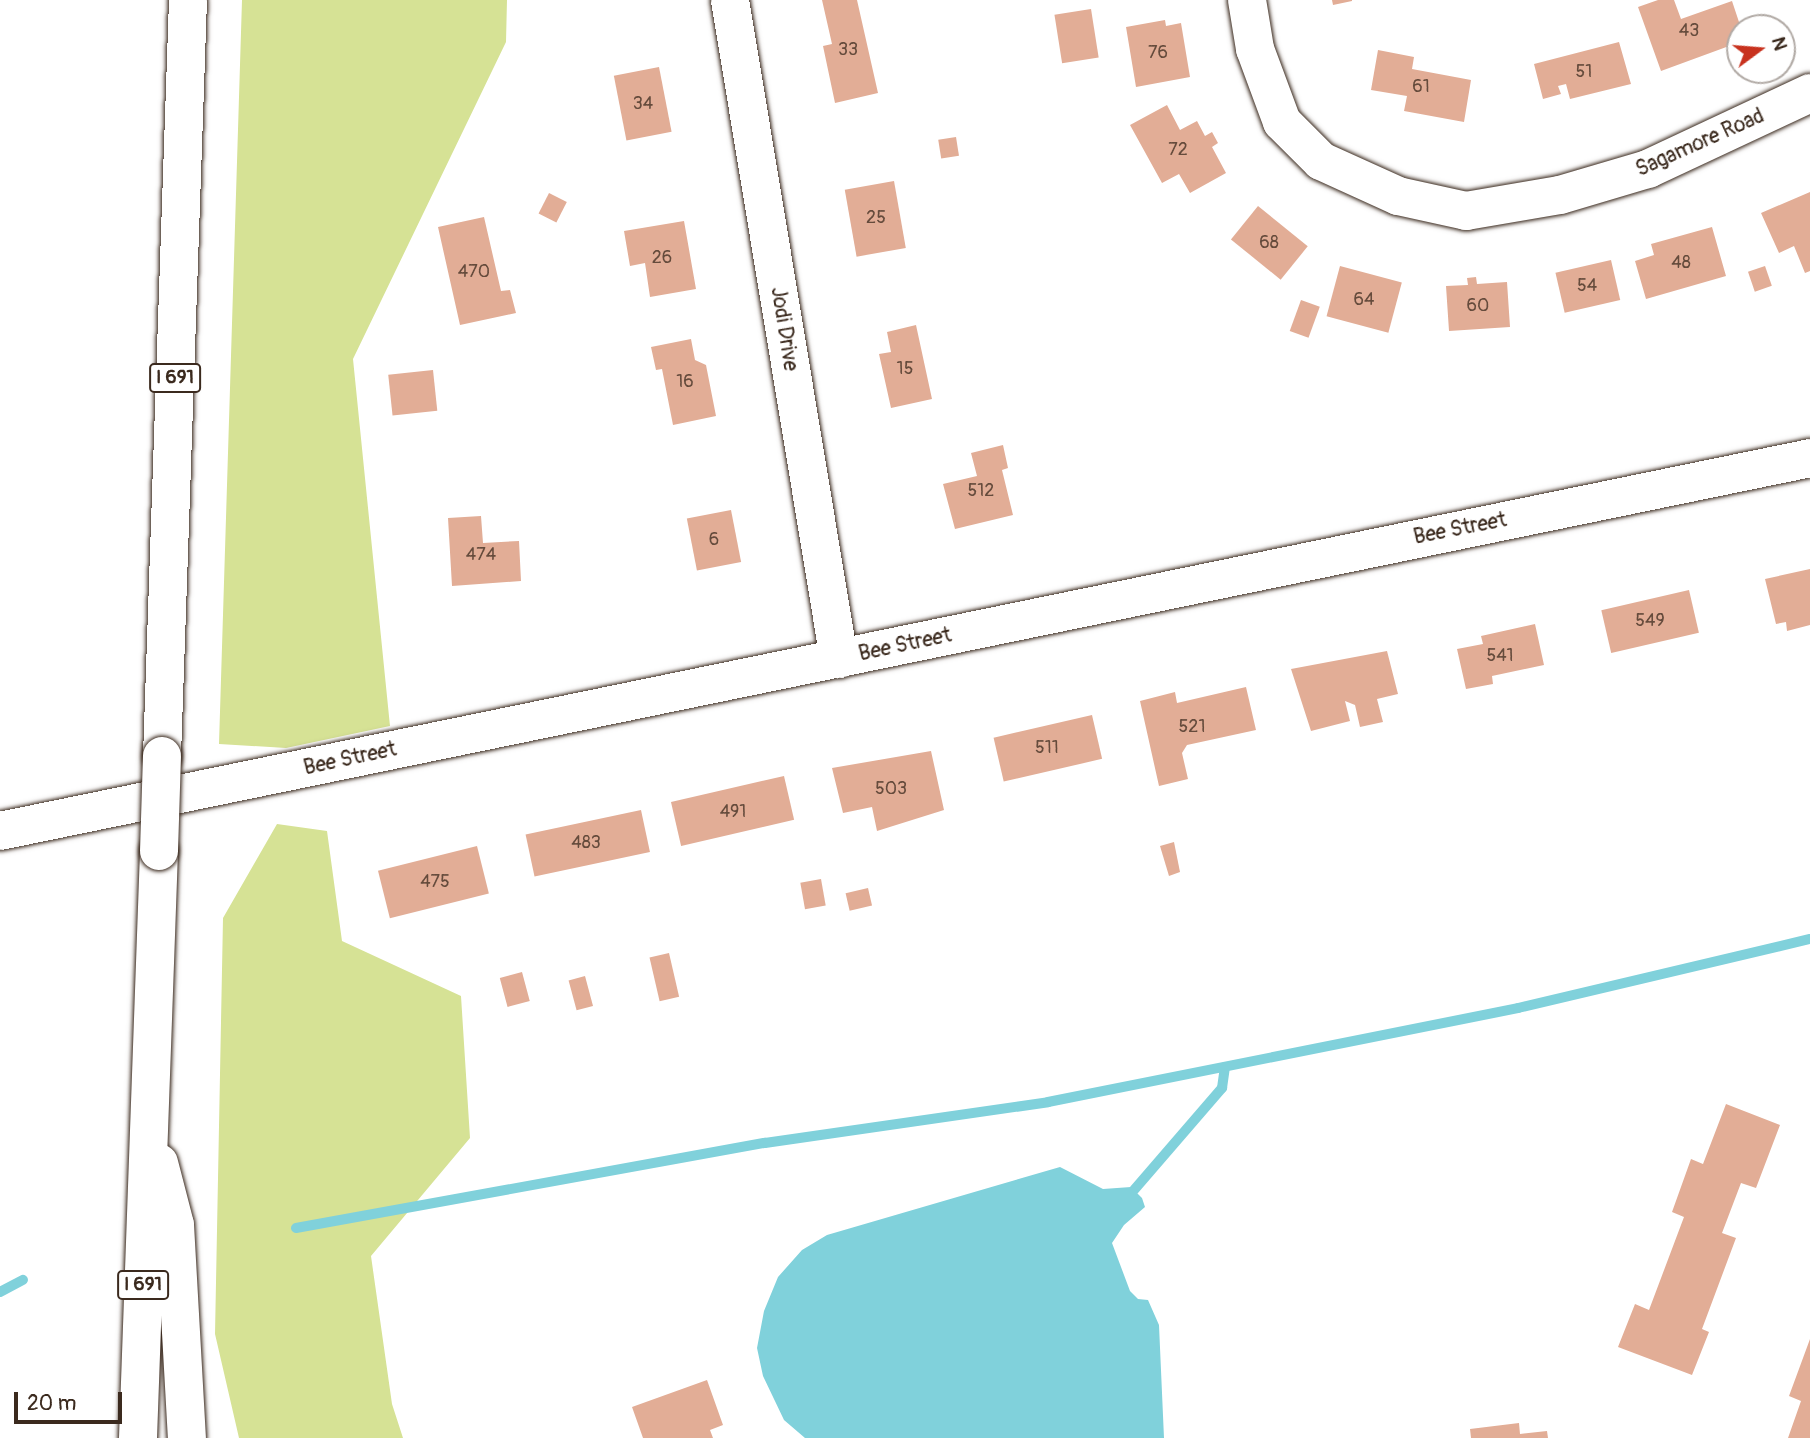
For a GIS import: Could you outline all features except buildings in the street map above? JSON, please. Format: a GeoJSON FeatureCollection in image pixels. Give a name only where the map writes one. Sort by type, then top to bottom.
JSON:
{"type":"FeatureCollection","features":[{"type":"Feature","properties":{"kind":"main road","name":"I 691"},"geometry":{"type":"LineString","coordinates":[[138,1438],[188,0]]}},
{"type":"Feature","properties":{"kind":"main road","name":"Jodi Drive"},"geometry":{"type":"LineString","coordinates":[[730,0],[839,659]]}},
{"type":"Feature","properties":{"kind":"main road","name":"Sagamore Road"},"geometry":{"type":"LineString","coordinates":[[1247,0],[1255,49],[1283,122],[1321,161],[1398,196],[1466,211],[1560,195],[1648,169],[1810,93]]}},
{"type":"Feature","properties":{"kind":"main road","name":"Bee Street"},"geometry":{"type":"LineString","coordinates":[[0,831],[1810,458]]}},
{"type":"Feature","properties":{"kind":"main road"},"geometry":{"type":"LineString","coordinates":[[148,1133],[175,1225],[187,1438]]}},
{"type":"Feature","properties":{"kind":"green space"},"geometry":{"type":"Polygon","coordinates":[[[242,0],[507,0],[506,42],[353,359],[390,726],[286,748],[219,744],[242,0]]]}},
{"type":"Feature","properties":{"kind":"green space"},"geometry":{"type":"Polygon","coordinates":[[[277,824],[327,831],[342,941],[461,996],[470,1138],[371,1256],[392,1404],[403,1438],[239,1438],[215,1334],[223,918],[277,824]]]}},
{"type":"Feature","properties":{"kind":"water"},"geometry":{"type":"Polygon","coordinates":[[[1060,1167],[1103,1189],[1131,1187],[1142,1198],[1145,1207],[1124,1225],[1112,1243],[1130,1291],[1138,1299],[1148,1300],[1159,1325],[1164,1438],[805,1438],[784,1420],[763,1376],[757,1348],[764,1311],[778,1277],[802,1250],[827,1235],[1060,1167]]]}},
{"type":"Feature","properties":{"kind":"waterway"},"geometry":{"type":"LineString","coordinates":[[296,1228],[765,1143],[1048,1102],[1518,1008],[1810,939]]}},
{"type":"Feature","properties":{"kind":"waterway"},"geometry":{"type":"LineString","coordinates":[[1134,1190],[1222,1088],[1225,1067]]}},
{"type":"Feature","properties":{"kind":"waterway"},"geometry":{"type":"LineString","coordinates":[[0,1292],[23,1280]]}}]}
